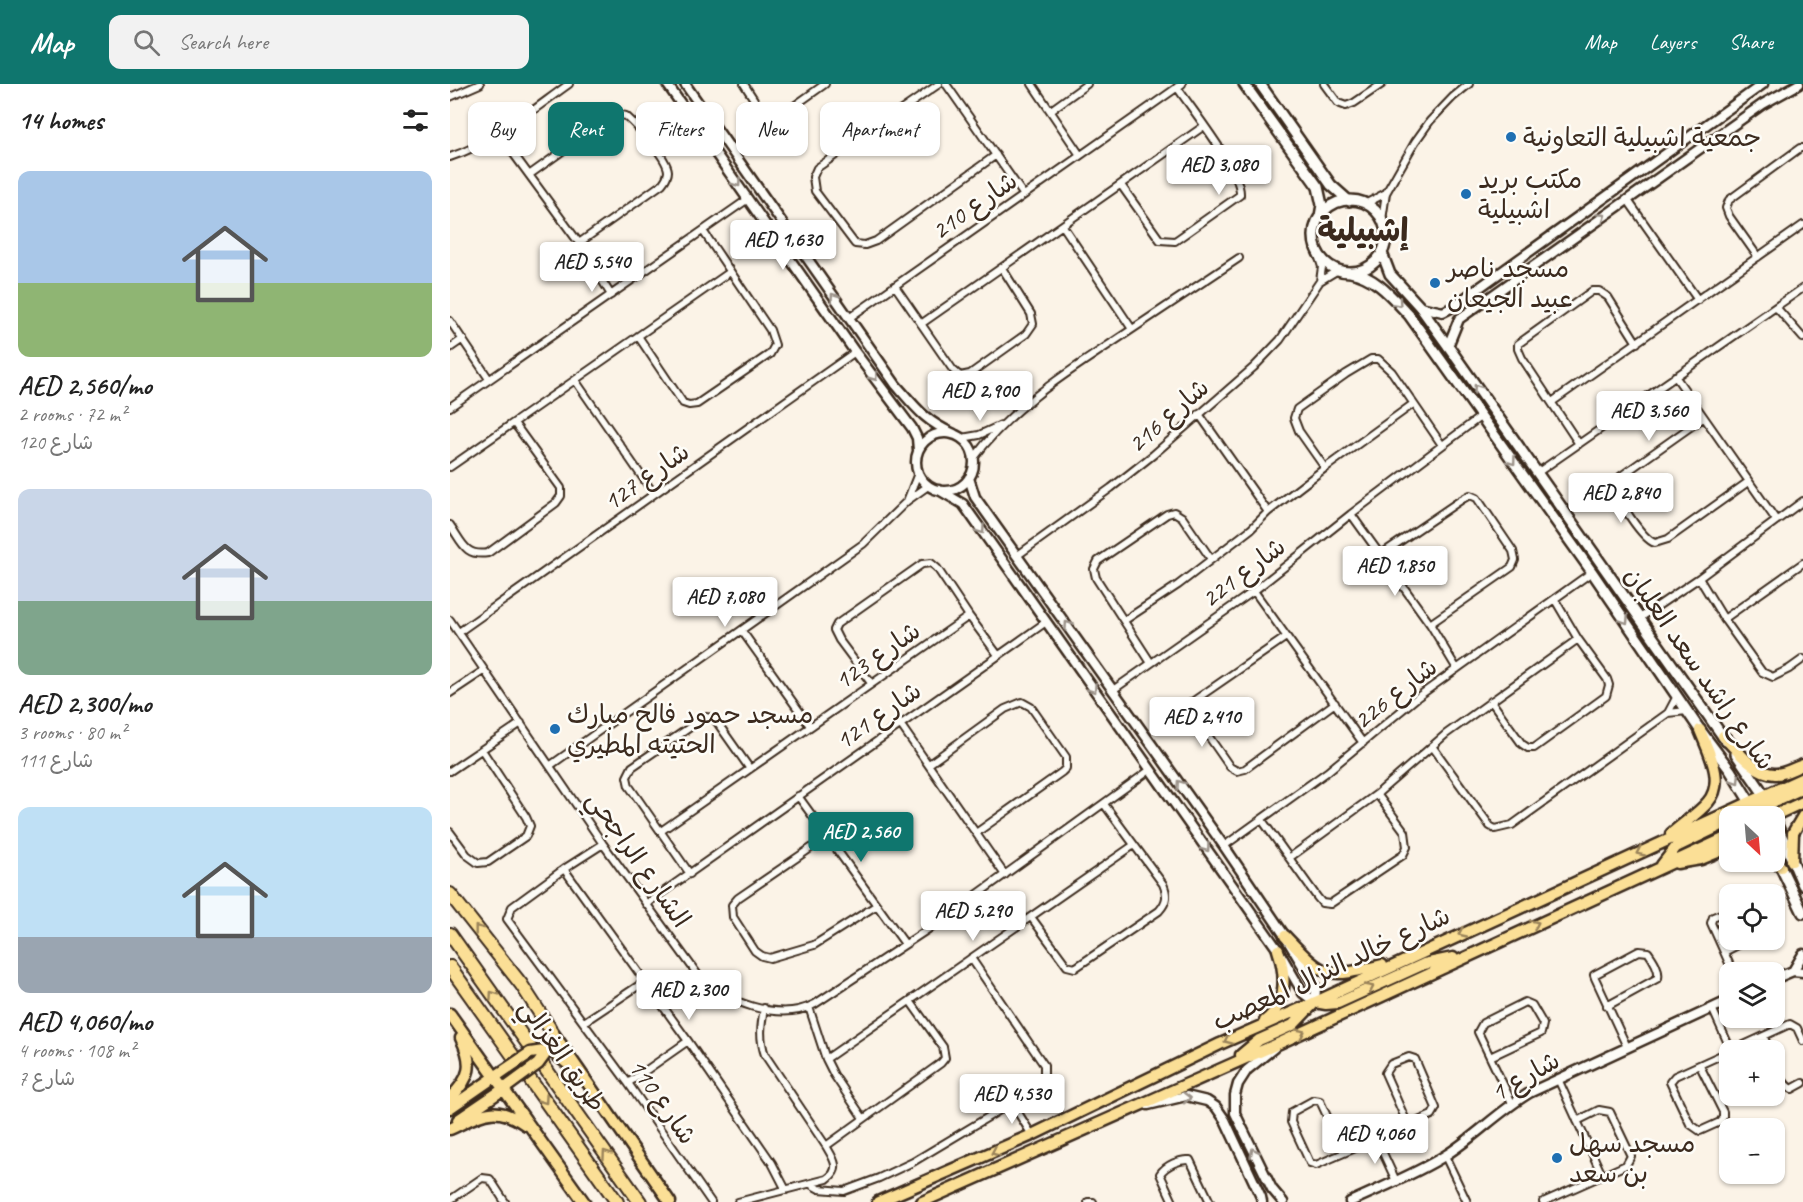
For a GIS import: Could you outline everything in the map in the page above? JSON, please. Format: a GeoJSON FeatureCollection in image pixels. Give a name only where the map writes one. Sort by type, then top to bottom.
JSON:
{"type":"FeatureCollection","features":[{"type":"Feature","properties":{"kind":"highway"},"geometry":{"type":"LineString","coordinates":[[450,894],[520,984],[549,1027]]}},
{"type":"Feature","properties":{"kind":"highway","name":"طريق الغزالي"},"geometry":{"type":"LineString","coordinates":[[450,934],[640,1202]]}},
{"type":"Feature","properties":{"kind":"highway","name":"طريق الغزالي"},"geometry":{"type":"LineString","coordinates":[[450,967],[617,1202]]}},
{"type":"Feature","properties":{"kind":"main road"},"geometry":{"type":"LineString","coordinates":[[1244,84],[1318,187],[1322,205],[1315,229],[1314,241],[1317,252],[1330,266],[1350,272],[1368,267],[1382,253],[1386,237],[1382,220],[1372,208],[1365,204],[1349,201],[1332,206],[1319,218]]}},
{"type":"Feature","properties":{"kind":"main road"},"geometry":{"type":"LineString","coordinates":[[1260,84],[1331,185],[1349,201]]}},
{"type":"Feature","properties":{"kind":"main road","name":"شارع راشد سعد العلبان"},"geometry":{"type":"LineString","coordinates":[[1382,253],[1390,274],[1420,307],[1448,346],[1723,736],[1770,806]]}},
{"type":"Feature","properties":{"kind":"main road","name":"شارع راشد سعد العلبان"},"geometry":{"type":"LineString","coordinates":[[1350,272],[1363,275],[1388,292],[1433,348],[1730,770],[1753,806]]}},
{"type":"Feature","properties":{"kind":"main road"},"geometry":{"type":"LineString","coordinates":[[1664,841],[1708,802],[1714,792],[1715,772],[1700,730]]}},
{"type":"Feature","properties":{"kind":"main road"},"geometry":{"type":"LineString","coordinates":[[1723,736],[1763,771],[1773,774],[1781,773],[1803,765]]}},
{"type":"Feature","properties":{"kind":"main road","name":"شارع خالد النزال المعصب"},"geometry":{"type":"LineString","coordinates":[[1761,806],[1803,778]]}},
{"type":"Feature","properties":{"kind":"main road"},"geometry":{"type":"LineString","coordinates":[[1762,806],[1767,800],[1803,788]]}},
{"type":"Feature","properties":{"kind":"main road"},"geometry":{"type":"LineString","coordinates":[[1785,811],[1803,802]]}},
{"type":"Feature","properties":{"kind":"main road"},"geometry":{"type":"LineString","coordinates":[[1792,861],[1793,833],[1803,816]]}},
{"type":"Feature","properties":{"kind":"main road","name":"شارع خالد النزال المعصب"},"geometry":{"type":"LineString","coordinates":[[878,1202],[1032,1135],[1258,1027],[1664,841],[1719,823]]}},
{"type":"Feature","properties":{"kind":"main road"},"geometry":{"type":"LineString","coordinates":[[1662,865],[1676,847],[1719,826]]}},
{"type":"Feature","properties":{"kind":"main road","name":"شارع خالد النزال المعصب"},"geometry":{"type":"LineString","coordinates":[[922,1202],[1282,1042],[1719,841]]}},
{"type":"Feature","properties":{"kind":"main road","name":"شارع راشد سعد العلبان"},"geometry":{"type":"LineString","coordinates":[[1785,844],[1803,885]]}},
{"type":"Feature","properties":{"kind":"main road"},"geometry":{"type":"LineString","coordinates":[[1662,865],[1701,858],[1719,851]]}},
{"type":"Feature","properties":{"kind":"main road"},"geometry":{"type":"LineString","coordinates":[[1782,872],[1803,912]]}},
{"type":"Feature","properties":{"kind":"main road"},"geometry":{"type":"LineString","coordinates":[[1285,936],[1311,963],[1321,970],[1335,974],[1350,973],[1405,959]]}},
{"type":"Feature","properties":{"kind":"main road"},"geometry":{"type":"LineString","coordinates":[[1258,1027],[1279,1005],[1284,990],[1285,975],[1278,950]]}},
{"type":"Feature","properties":{"kind":"main road"},"geometry":{"type":"LineString","coordinates":[[1227,1066],[1259,1041],[1293,1025],[1315,1002],[1338,1003],[1424,964],[1467,955]]}},
{"type":"Feature","properties":{"kind":"main road"},"geometry":{"type":"LineString","coordinates":[[450,1015],[506,1087],[584,1202]]}},
{"type":"Feature","properties":{"kind":"main road"},"geometry":{"type":"LineString","coordinates":[[450,1015],[471,1064],[463,1083],[450,1098]]}},
{"type":"Feature","properties":{"kind":"main road"},"geometry":{"type":"LineString","coordinates":[[450,1127],[538,1064],[546,1052],[549,1027]]}},
{"type":"Feature","properties":{"kind":"main road"},"geometry":{"type":"LineString","coordinates":[[549,1027],[670,1202]]}},
{"type":"Feature","properties":{"kind":"main road"},"geometry":{"type":"LineString","coordinates":[[450,1108],[531,1053],[554,1053],[583,1077]]}},
{"type":"Feature","properties":{"kind":"main road"},"geometry":{"type":"LineString","coordinates":[[450,1127],[484,1114],[501,1112],[514,1116],[534,1131]]}},
{"type":"Feature","properties":{"kind":"street"},"geometry":{"type":"LineString","coordinates":[[450,97],[480,84]]}},
{"type":"Feature","properties":{"kind":"street"},"geometry":{"type":"LineString","coordinates":[[536,108],[569,84]]}},
{"type":"Feature","properties":{"kind":"street"},"geometry":{"type":"LineString","coordinates":[[667,84],[855,352],[912,428],[917,438],[918,473],[928,486],[963,504],[1278,950],[1303,993],[1315,1002]]}},
{"type":"Feature","properties":{"kind":"street"},"geometry":{"type":"LineString","coordinates":[[685,84],[896,384],[925,418],[958,436],[970,447],[974,458],[969,478],[956,489],[939,490]]}},
{"type":"Feature","properties":{"kind":"street"},"geometry":{"type":"LineString","coordinates":[[744,84],[756,102]]}},
{"type":"Feature","properties":{"kind":"street"},"geometry":{"type":"LineString","coordinates":[[800,102],[825,84]]}},
{"type":"Feature","properties":{"kind":"street"},"geometry":{"type":"LineString","coordinates":[[939,84],[817,168],[813,177],[816,190],[855,244],[865,245],[876,241],[996,155]]}},
{"type":"Feature","properties":{"kind":"street"},"geometry":{"type":"LineString","coordinates":[[946,84],[1023,194]]}},
{"type":"Feature","properties":{"kind":"street"},"geometry":{"type":"LineString","coordinates":[[1032,84],[1080,155]]}},
{"type":"Feature","properties":{"kind":"street"},"geometry":{"type":"LineString","coordinates":[[1051,110],[1087,84]]}},
{"type":"Feature","properties":{"kind":"street"},"geometry":{"type":"LineString","coordinates":[[1324,84],[1338,103],[1346,106],[1382,84]]}},
{"type":"Feature","properties":{"kind":"street"},"geometry":{"type":"LineString","coordinates":[[1382,220],[1386,193],[1409,152],[1430,121],[1469,84]]}},
{"type":"Feature","properties":{"kind":"street"},"geometry":{"type":"LineString","coordinates":[[1420,307],[1443,312],[1451,308],[1763,84]]}},
{"type":"Feature","properties":{"kind":"street"},"geometry":{"type":"LineString","coordinates":[[1448,346],[1459,319],[1776,95],[1799,84]]}},
{"type":"Feature","properties":{"kind":"street"},"geometry":{"type":"LineString","coordinates":[[1776,95],[1777,85]]}},
{"type":"Feature","properties":{"kind":"street"},"geometry":{"type":"LineString","coordinates":[[1121,185],[1160,240],[1167,242],[1175,241],[1240,195],[1239,181],[1230,163],[1179,86]]}},
{"type":"Feature","properties":{"kind":"street","name":"شارع 210"},"geometry":{"type":"LineString","coordinates":[[849,318],[1179,86]]}},
{"type":"Feature","properties":{"kind":"street"},"geometry":{"type":"LineString","coordinates":[[529,175],[614,114],[626,116],[660,155],[668,170],[667,177],[662,184],[579,243]]}},
{"type":"Feature","properties":{"kind":"street"},"geometry":{"type":"LineString","coordinates":[[921,324],[1204,126]]}},
{"type":"Feature","properties":{"kind":"street"},"geometry":{"type":"LineString","coordinates":[[731,151],[736,147]]}},
{"type":"Feature","properties":{"kind":"street"},"geometry":{"type":"LineString","coordinates":[[1758,257],[1729,216],[1726,208],[1729,200],[1803,148]]}},
{"type":"Feature","properties":{"kind":"street"},"geometry":{"type":"LineString","coordinates":[[451,155],[468,150]]}},
{"type":"Feature","properties":{"kind":"street"},"geometry":{"type":"LineString","coordinates":[[515,156],[579,243],[611,295]]}},
{"type":"Feature","properties":{"kind":"street"},"geometry":{"type":"LineString","coordinates":[[1365,204],[1386,193]]}},
{"type":"Feature","properties":{"kind":"street"},"geometry":{"type":"LineString","coordinates":[[450,407],[748,199]]}},
{"type":"Feature","properties":{"kind":"street"},"geometry":{"type":"LineString","coordinates":[[1627,199],[1698,300]]}},
{"type":"Feature","properties":{"kind":"street"},"geometry":{"type":"LineString","coordinates":[[1552,402],[1803,225]]}},
{"type":"Feature","properties":{"kind":"street"},"geometry":{"type":"LineString","coordinates":[[1063,226],[1132,329]]}},
{"type":"Feature","properties":{"kind":"street"},"geometry":{"type":"LineString","coordinates":[[638,336],[682,403],[689,405],[697,404],[770,354],[775,345],[770,330],[703,231]]}},
{"type":"Feature","properties":{"kind":"street"},"geometry":{"type":"LineString","coordinates":[[1317,252],[1322,267],[1320,281]]}},
{"type":"Feature","properties":{"kind":"street"},"geometry":{"type":"LineString","coordinates":[[794,265],[799,264],[806,257]]}},
{"type":"Feature","properties":{"kind":"street"},"geometry":{"type":"LineString","coordinates":[[974,458],[1004,424],[1028,402],[1239,258]]}},
{"type":"Feature","properties":{"kind":"street"},"geometry":{"type":"LineString","coordinates":[[895,286],[953,370],[960,376],[970,374],[1026,334],[1033,324],[1031,314],[1002,268]]}},
{"type":"Feature","properties":{"kind":"street","name":"شارع 216"},"geometry":{"type":"LineString","coordinates":[[1018,555],[1111,488],[1254,367],[1280,340],[1320,281],[1338,270]]}},
{"type":"Feature","properties":{"kind":"street"},"geometry":{"type":"LineString","coordinates":[[450,467],[730,272]]}},
{"type":"Feature","properties":{"kind":"street"},"geometry":{"type":"LineString","coordinates":[[1537,473],[1803,288]]}},
{"type":"Feature","properties":{"kind":"street"},"geometry":{"type":"LineString","coordinates":[[1579,444],[1522,358],[1518,344],[1592,291],[1599,291],[1608,297],[1637,343]]}},
{"type":"Feature","properties":{"kind":"street"},"geometry":{"type":"LineString","coordinates":[[1776,307],[1803,338]]}},
{"type":"Feature","properties":{"kind":"street"},"geometry":{"type":"LineString","coordinates":[[1451,308],[1450,314],[1459,319]]}},
{"type":"Feature","properties":{"kind":"street"},"geometry":{"type":"LineString","coordinates":[[450,321],[489,379]]}},
{"type":"Feature","properties":{"kind":"street"},"geometry":{"type":"LineString","coordinates":[[450,348],[462,339]]}},
{"type":"Feature","properties":{"kind":"street","name":"شارع 127"},"geometry":{"type":"LineString","coordinates":[[459,632],[855,352]]}},
{"type":"Feature","properties":{"kind":"street"},"geometry":{"type":"LineString","coordinates":[[1325,468],[1299,430],[1294,418],[1298,409],[1305,403],[1371,359],[1378,359],[1392,372],[1442,445]]}},
{"type":"Feature","properties":{"kind":"street"},"geometry":{"type":"LineString","coordinates":[[1675,376],[1776,520]]}},
{"type":"Feature","properties":{"kind":"street"},"geometry":{"type":"LineString","coordinates":[[575,380],[654,494]]}},
{"type":"Feature","properties":{"kind":"street"},"geometry":{"type":"LineString","coordinates":[[1125,620],[1178,585],[1325,468],[1413,404]]}},
{"type":"Feature","properties":{"kind":"street"},"geometry":{"type":"LineString","coordinates":[[1199,414],[1268,512]]}},
{"type":"Feature","properties":{"kind":"street","name":"شارع 221"},"geometry":{"type":"LineString","coordinates":[[1113,690],[1254,591],[1351,514],[1480,417]]}},
{"type":"Feature","properties":{"kind":"street"},"geometry":{"type":"LineString","coordinates":[[1703,418],[1621,476],[1614,484],[1616,495],[1646,538],[1655,543],[1668,539],[1748,482]]}},
{"type":"Feature","properties":{"kind":"street"},"geometry":{"type":"LineString","coordinates":[[450,525],[469,552],[477,555],[488,553],[556,503],[561,496],[561,488],[514,423]]}},
{"type":"Feature","properties":{"kind":"street"},"geometry":{"type":"LineString","coordinates":[[918,450],[933,435],[943,433],[958,436],[979,435],[1004,424]]}},
{"type":"Feature","properties":{"kind":"street"},"geometry":{"type":"LineString","coordinates":[[907,501],[918,473]]}},
{"type":"Feature","properties":{"kind":"street"},"geometry":{"type":"LineString","coordinates":[[969,478],[975,497],[1224,846],[1285,936],[1316,988],[1315,1002]]}},
{"type":"Feature","properties":{"kind":"street"},"geometry":{"type":"LineString","coordinates":[[551,765],[863,544],[907,501],[928,486]]}},
{"type":"Feature","properties":{"kind":"street"},"geometry":{"type":"LineString","coordinates":[[1380,555],[1461,500],[1470,495],[1477,498],[1514,551],[1515,560],[1512,567],[1430,624]]}},
{"type":"Feature","properties":{"kind":"street"},"geometry":{"type":"LineString","coordinates":[[1640,618],[1699,578],[1803,501]]}},
{"type":"Feature","properties":{"kind":"street"},"geometry":{"type":"LineString","coordinates":[[1152,663],[1096,578],[1094,569],[1098,561],[1167,514],[1174,512],[1182,517],[1211,559]]}},
{"type":"Feature","properties":{"kind":"street"},"geometry":{"type":"LineString","coordinates":[[1351,514],[1430,624],[1457,669]]}},
{"type":"Feature","properties":{"kind":"street"},"geometry":{"type":"LineString","coordinates":[[871,682],[834,630],[837,624],[922,564],[931,563],[937,568],[998,655]]}},
{"type":"Feature","properties":{"kind":"street"},"geometry":{"type":"LineString","coordinates":[[1724,619],[1803,563]]}},
{"type":"Feature","properties":{"kind":"street","name":"شارع 226"},"geometry":{"type":"LineString","coordinates":[[1224,846],[1363,743],[1419,696],[1592,573]]}},
{"type":"Feature","properties":{"kind":"street"},"geometry":{"type":"LineString","coordinates":[[1699,578],[1724,619],[1762,672],[1773,677],[1803,659]]}},
{"type":"Feature","properties":{"kind":"street"},"geometry":{"type":"LineString","coordinates":[[1254,591],[1363,743]]}},
{"type":"Feature","properties":{"kind":"street"},"geometry":{"type":"LineString","coordinates":[[1491,701],[1522,744],[1528,748],[1534,748],[1540,746],[1606,696],[1609,689],[1607,679],[1578,639],[1555,600]]}},
{"type":"Feature","properties":{"kind":"street","name":"شارع 123"},"geometry":{"type":"LineString","coordinates":[[661,831],[871,682],[969,616]]}},
{"type":"Feature","properties":{"kind":"street","name":"الشارع الراجحي"},"geometry":{"type":"LineString","coordinates":[[450,620],[603,844],[698,975],[707,984],[743,1004],[788,1010],[809,1007],[1005,875],[1150,770]]}},
{"type":"Feature","properties":{"kind":"street","name":"شارع 121"},"geometry":{"type":"LineString","coordinates":[[646,904],[1046,622]]}},
{"type":"Feature","properties":{"kind":"street"},"geometry":{"type":"LineString","coordinates":[[742,631],[810,726]]}},
{"type":"Feature","properties":{"kind":"street"},"geometry":{"type":"LineString","coordinates":[[1286,637],[1190,705],[1191,711],[1230,767],[1237,771],[1245,769],[1335,703]]}},
{"type":"Feature","properties":{"kind":"street"},"geometry":{"type":"LineString","coordinates":[[1290,858],[1377,794],[1432,746],[1491,701],[1578,639]]}},
{"type":"Feature","properties":{"kind":"street"},"geometry":{"type":"LineString","coordinates":[[450,693],[483,671]]}},
{"type":"Feature","properties":{"kind":"street"},"geometry":{"type":"LineString","coordinates":[[1432,746],[1490,826],[1502,829],[1521,818],[1668,713],[1677,696]]}},
{"type":"Feature","properties":{"kind":"street"},"geometry":{"type":"LineString","coordinates":[[929,764],[1005,709],[1022,702],[1031,707],[1066,757],[1066,768],[1062,772],[976,833]]}},
{"type":"Feature","properties":{"kind":"street"},"geometry":{"type":"LineString","coordinates":[[1668,713],[1687,711]]}},
{"type":"Feature","properties":{"kind":"street"},"geometry":{"type":"LineString","coordinates":[[690,873],[629,786],[627,777],[632,767],[705,717],[714,718],[750,769]]}},
{"type":"Feature","properties":{"kind":"street"},"geometry":{"type":"LineString","coordinates":[[450,771],[521,723]]}},
{"type":"Feature","properties":{"kind":"street"},"geometry":{"type":"LineString","coordinates":[[900,724],[1005,875]]}},
{"type":"Feature","properties":{"kind":"street"},"geometry":{"type":"LineString","coordinates":[[450,832],[466,855],[478,863],[488,862],[526,836],[530,826],[482,750]]}},
{"type":"Feature","properties":{"kind":"street"},"geometry":{"type":"LineString","coordinates":[[1262,820],[1317,897],[1322,903],[1330,904],[1403,855],[1407,847],[1405,832],[1377,794]]}},
{"type":"Feature","properties":{"kind":"street"},"geometry":{"type":"LineString","coordinates":[[798,796],[905,944]]}},
{"type":"Feature","properties":{"kind":"street"},"geometry":{"type":"LineString","coordinates":[[1031,916],[1067,966],[1075,968],[1159,911],[1165,904],[1166,892],[1163,884],[1104,804]]}},
{"type":"Feature","properties":{"kind":"street"},"geometry":{"type":"LineString","coordinates":[[827,837],[738,898],[732,905],[733,917],[755,951],[770,958],[814,945],[877,905]]}},
{"type":"Feature","properties":{"kind":"street","name":"شارع 110"},"geometry":{"type":"LineString","coordinates":[[603,844],[512,907],[507,919],[628,1083],[711,1202]]}},
{"type":"Feature","properties":{"kind":"street"},"geometry":{"type":"LineString","coordinates":[[826,1059],[1134,845]]}},
{"type":"Feature","properties":{"kind":"street"},"geometry":{"type":"LineString","coordinates":[[564,869],[688,1041],[772,1163],[786,1190]]}},
{"type":"Feature","properties":{"kind":"street"},"geometry":{"type":"LineString","coordinates":[[1719,915],[1711,920],[1719,940]]}},
{"type":"Feature","properties":{"kind":"street"},"geometry":{"type":"LineString","coordinates":[[1728,950],[1724,952],[1728,962]]}},
{"type":"Feature","properties":{"kind":"street"},"geometry":{"type":"LineString","coordinates":[[1607,1006],[1658,978],[1657,968],[1648,952],[1638,951],[1594,975],[1607,1006],[1627,1047]]}},
{"type":"Feature","properties":{"kind":"street"},"geometry":{"type":"LineString","coordinates":[[1793,971],[1803,954]]}},
{"type":"Feature","properties":{"kind":"street"},"geometry":{"type":"LineString","coordinates":[[810,1184],[819,1190],[844,1191],[879,1178],[913,1162],[1040,1086],[1044,1079],[1044,1065],[971,958]]}},
{"type":"Feature","properties":{"kind":"street"},"geometry":{"type":"LineString","coordinates":[[1785,974],[1793,971],[1803,972]]}},
{"type":"Feature","properties":{"kind":"street"},"geometry":{"type":"LineString","coordinates":[[584,1022],[644,982]]}},
{"type":"Feature","properties":{"kind":"street"},"geometry":{"type":"LineString","coordinates":[[826,1146],[945,1058],[943,1047],[910,1001]]}},
{"type":"Feature","properties":{"kind":"street"},"geometry":{"type":"LineString","coordinates":[[1490,1057],[1540,1033],[1542,1024],[1532,1005],[1525,1002],[1483,1023],[1478,1032],[1512,1103]]}},
{"type":"Feature","properties":{"kind":"street","name":"شارع 1"},"geometry":{"type":"LineString","coordinates":[[1350,1202],[1445,1156],[1512,1103],[1558,1079],[1719,1005]]}},
{"type":"Feature","properties":{"kind":"street"},"geometry":{"type":"LineString","coordinates":[[809,1007],[826,1059],[863,1118]]}},
{"type":"Feature","properties":{"kind":"street"},"geometry":{"type":"LineString","coordinates":[[738,1202],[827,1179],[832,1176],[836,1167],[826,1146],[765,1055],[760,1030],[764,1008]]}},
{"type":"Feature","properties":{"kind":"street"},"geometry":{"type":"LineString","coordinates":[[1712,1008],[1726,1040]]}},
{"type":"Feature","properties":{"kind":"street"},"geometry":{"type":"LineString","coordinates":[[1756,1040],[1790,1023],[1797,1028],[1803,1041]]}},
{"type":"Feature","properties":{"kind":"street"},"geometry":{"type":"LineString","coordinates":[[628,1083],[688,1041]]}},
{"type":"Feature","properties":{"kind":"street"},"geometry":{"type":"LineString","coordinates":[[1282,1042],[1247,1070],[1238,1084],[1235,1095],[1235,1113],[1272,1189],[1283,1202]]}},
{"type":"Feature","properties":{"kind":"street"},"geometry":{"type":"LineString","coordinates":[[1700,1065],[1723,1112],[1720,1122],[1700,1131],[1690,1124],[1670,1082],[1675,1076],[1719,1056]]}},
{"type":"Feature","properties":{"kind":"street"},"geometry":{"type":"LineString","coordinates":[[1344,1153],[1320,1101],[1314,1100],[1292,1112],[1292,1122],[1310,1162],[1316,1165],[1377,1140],[1432,1115],[1436,1108],[1415,1059],[1409,1057],[1391,1064],[1385,1073],[1408,1125]]}},
{"type":"Feature","properties":{"kind":"street"},"geometry":{"type":"LineString","coordinates":[[1558,1079],[1602,1175]]}},
{"type":"Feature","properties":{"kind":"street"},"geometry":{"type":"LineString","coordinates":[[1785,1085],[1792,1089],[1803,1083]]}},
{"type":"Feature","properties":{"kind":"street"},"geometry":{"type":"LineString","coordinates":[[1130,1109],[1186,1096],[1207,1101],[1216,1107],[1225,1120],[1262,1202]]}},
{"type":"Feature","properties":{"kind":"street"},"geometry":{"type":"LineString","coordinates":[[1012,1103],[1032,1135]]}},
{"type":"Feature","properties":{"kind":"street"},"geometry":{"type":"LineString","coordinates":[[1543,1202],[1626,1165],[1631,1156],[1610,1112],[1599,1110],[1577,1120]]}},
{"type":"Feature","properties":{"kind":"street"},"geometry":{"type":"LineString","coordinates":[[1377,1140],[1396,1181]]}},
{"type":"Feature","properties":{"kind":"street"},"geometry":{"type":"LineString","coordinates":[[1445,1156],[1467,1202]]}},
{"type":"Feature","properties":{"kind":"street"},"geometry":{"type":"LineString","coordinates":[[1173,1202],[1160,1174],[1164,1168],[1183,1160],[1190,1160],[1210,1202]]}},
{"type":"Feature","properties":{"kind":"street"},"geometry":{"type":"LineString","coordinates":[[450,1200],[482,1178],[489,1179],[505,1202]]}},
{"type":"Feature","properties":{"kind":"street"},"geometry":{"type":"LineString","coordinates":[[1088,1202],[1093,1202]]}},
{"type":"Feature","properties":{"kind":"place","name":"جمعية اشبيلية التعاونية"},"geometry":{"type":"Point","coordinates":[1511,137]}},
{"type":"Feature","properties":{"kind":"place","name":"مكتب بريد اشبيلية"},"geometry":{"type":"Point","coordinates":[1466,194]}},
{"type":"Feature","properties":{"kind":"place","name":"مسجد ناصر عبيد الجيعان"},"geometry":{"type":"Point","coordinates":[1435,283]}},
{"type":"Feature","properties":{"kind":"place","name":"مسجد حمود فالح مبارك الحتيته المطيري"},"geometry":{"type":"Point","coordinates":[555,729]}},
{"type":"Feature","properties":{"kind":"place","name":"مسجد سهل بن سعد"},"geometry":{"type":"Point","coordinates":[1557,1158]}},
{"type":"Feature","properties":{"kind":"district","name":"إشبيلية"},"geometry":{"type":"Point","coordinates":[1363,230]}}]}
